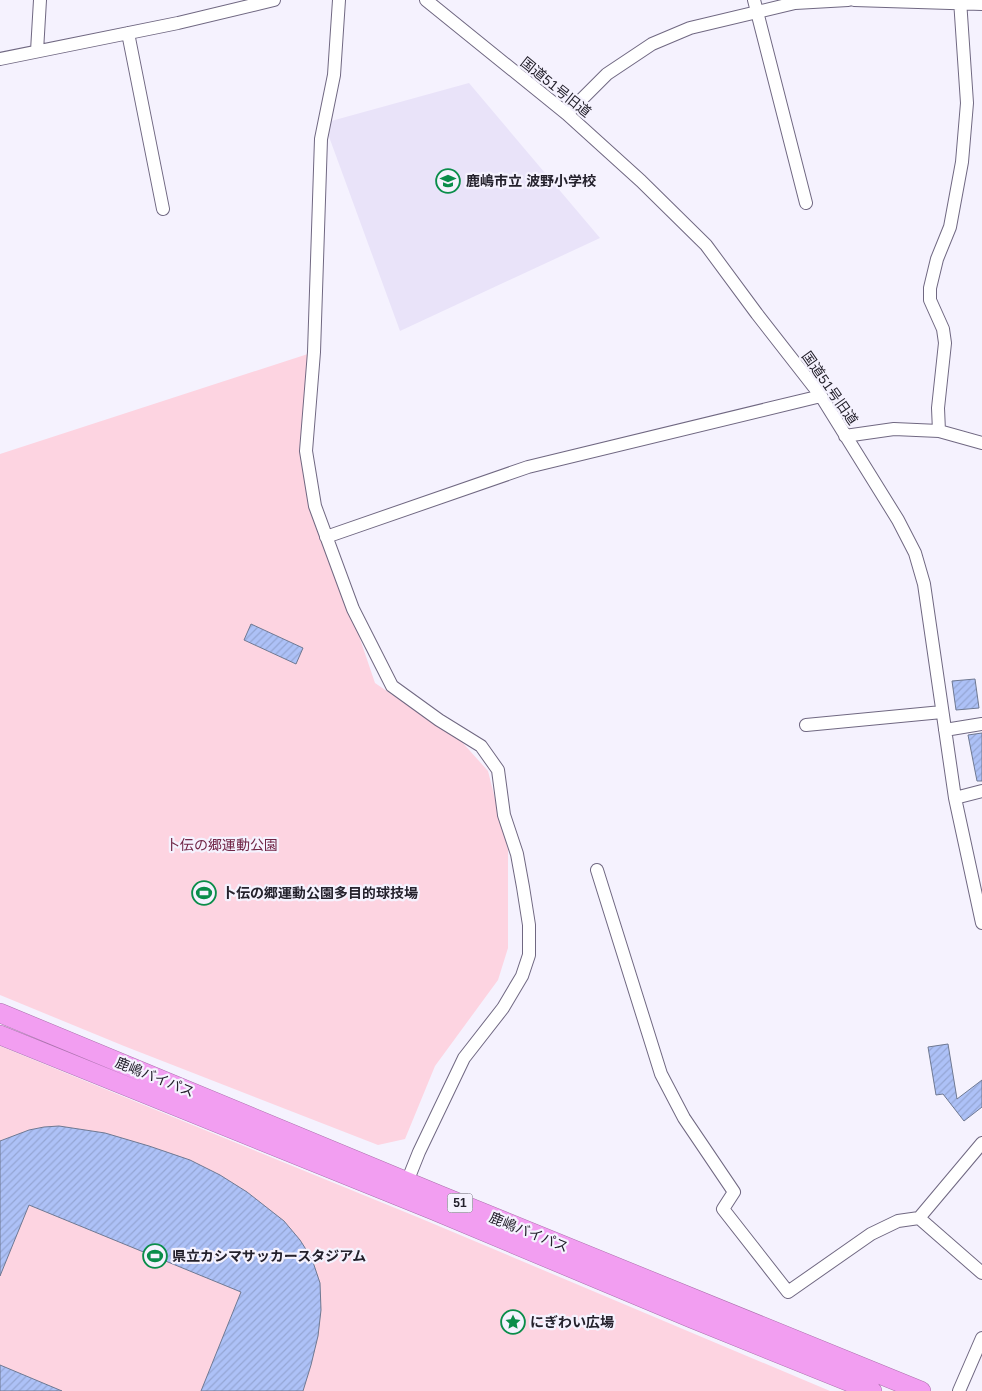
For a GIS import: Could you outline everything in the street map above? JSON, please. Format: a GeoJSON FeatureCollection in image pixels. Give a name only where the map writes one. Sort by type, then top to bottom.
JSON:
{"type":"FeatureCollection","features":[{"type":"Feature","properties":{"kind":"highway","name":"鹿嶋バイパス"},"geometry":{"type":"LineString","coordinates":[[0,1013],[872,1391]]}},
{"type":"Feature","properties":{"kind":"highway","name":"鹿嶋バイパス"},"geometry":{"type":"LineString","coordinates":[[0,1035],[404,1189],[921,1391]]}},
{"type":"Feature","properties":{"kind":"street"},"geometry":{"type":"LineString","coordinates":[[37,51],[40,0]]}},
{"type":"Feature","properties":{"kind":"street"},"geometry":{"type":"LineString","coordinates":[[0,59],[178,23],[274,0]]}},
{"type":"Feature","properties":{"kind":"street"},"geometry":{"type":"LineString","coordinates":[[339,0],[334,75],[321,139],[314,352],[306,451],[315,506],[353,609],[392,686],[439,720],[481,746],[498,770],[504,815],[517,854],[529,925],[529,955],[522,976],[503,1008],[464,1058],[419,1152],[404,1189]]}},
{"type":"Feature","properties":{"kind":"street","name":"国道51号旧道"},"geometry":{"type":"LineString","coordinates":[[426,0],[567,114],[641,181],[706,245],[756,314],[821,396],[898,520],[915,553],[924,584],[955,798],[982,923]]}},
{"type":"Feature","properties":{"kind":"street"},"geometry":{"type":"LineString","coordinates":[[567,114],[607,74],[652,44],[690,28],[756,6],[848,0]]}},
{"type":"Feature","properties":{"kind":"street"},"geometry":{"type":"LineString","coordinates":[[854,0],[961,1],[982,4]]}},
{"type":"Feature","properties":{"kind":"street"},"geometry":{"type":"LineString","coordinates":[[939,431],[938,408],[946,343],[944,329],[930,300],[930,288],[937,259],[950,227],[962,162],[967,103],[961,1]]}},
{"type":"Feature","properties":{"kind":"street"},"geometry":{"type":"LineString","coordinates":[[756,6],[806,203]]}},
{"type":"Feature","properties":{"kind":"street"},"geometry":{"type":"LineString","coordinates":[[128,33],[163,209]]}},
{"type":"Feature","properties":{"kind":"street"},"geometry":{"type":"LineString","coordinates":[[326,537],[528,467],[821,396]]}},
{"type":"Feature","properties":{"kind":"street"},"geometry":{"type":"LineString","coordinates":[[845,436],[894,429],[939,431],[982,443]]}},
{"type":"Feature","properties":{"kind":"street"},"geometry":{"type":"LineString","coordinates":[[806,725],[942,712]]}},
{"type":"Feature","properties":{"kind":"street"},"geometry":{"type":"LineString","coordinates":[[945,730],[982,724]]}},
{"type":"Feature","properties":{"kind":"street"},"geometry":{"type":"LineString","coordinates":[[955,798],[982,791]]}},
{"type":"Feature","properties":{"kind":"street"},"geometry":{"type":"LineString","coordinates":[[597,870],[661,1074],[684,1118],[734,1192],[723,1209],[788,1292],[871,1234],[898,1221],[920,1218],[982,1143]]}},
{"type":"Feature","properties":{"kind":"street"},"geometry":{"type":"LineString","coordinates":[[920,1218],[982,1272]]}},
{"type":"Feature","properties":{"kind":"street"},"geometry":{"type":"LineString","coordinates":[[959,1391],[982,1338]]}},
{"type":"Feature","properties":{"kind":"shaded area","name":"鹿嶋市立 波野小学校"},"geometry":{"type":"Polygon","coordinates":[[[469,83],[600,238],[400,331],[324,123],[469,83]]]}},
{"type":"Feature","properties":{"kind":"green space","name":"卜伝の郷運動公園"},"geometry":{"type":"Polygon","coordinates":[[[314,352],[306,451],[315,506],[375,683],[462,742],[488,771],[508,850],[508,948],[498,980],[435,1066],[405,1139],[378,1145],[124,1046],[0,995],[0,454],[314,352]]]}},
{"type":"Feature","properties":{"kind":"green space"},"geometry":{"type":"Polygon","coordinates":[[[0,1046],[422,1219],[830,1391],[0,1391],[0,1046]]]}},
{"type":"Feature","properties":{"kind":"building"},"geometry":{"type":"Polygon","coordinates":[[[251,624],[303,648],[296,664],[244,640],[251,624]]]}},
{"type":"Feature","properties":{"kind":"building"},"geometry":{"type":"Polygon","coordinates":[[[975,679],[979,708],[956,710],[952,681],[975,679]]]}},
{"type":"Feature","properties":{"kind":"building"},"geometry":{"type":"Polygon","coordinates":[[[982,733],[982,781],[977,781],[968,735],[982,733]]]}},
{"type":"Feature","properties":{"kind":"building"},"geometry":{"type":"Polygon","coordinates":[[[948,1044],[957,1099],[982,1080],[982,1107],[964,1121],[943,1094],[936,1095],[928,1047],[948,1044]]]}},
{"type":"Feature","properties":{"kind":"building"},"geometry":{"type":"Polygon","coordinates":[[[59,1126],[105,1133],[190,1160],[220,1175],[247,1192],[284,1221],[307,1251],[320,1283],[321,1310],[318,1336],[303,1391],[201,1391],[241,1292],[29,1205],[0,1276],[0,1141],[29,1130],[59,1126]]]}},
{"type":"Feature","properties":{"kind":"building"},"geometry":{"type":"Polygon","coordinates":[[[0,1365],[62,1391],[0,1391],[0,1365]]]}},
{"type":"Feature","properties":{"kind":"place","name":"鹿嶋市立 波野小学校"},"geometry":{"type":"Point","coordinates":[448,181]}},
{"type":"Feature","properties":{"kind":"place","name":"卜伝の郷運動公園多目的球技場"},"geometry":{"type":"Point","coordinates":[204,893]}},
{"type":"Feature","properties":{"kind":"place","name":"県立カシマサッカースタジアム"},"geometry":{"type":"Point","coordinates":[155,1256]}},
{"type":"Feature","properties":{"kind":"place","name":"にぎわい広場"},"geometry":{"type":"Point","coordinates":[513,1322]}}]}
